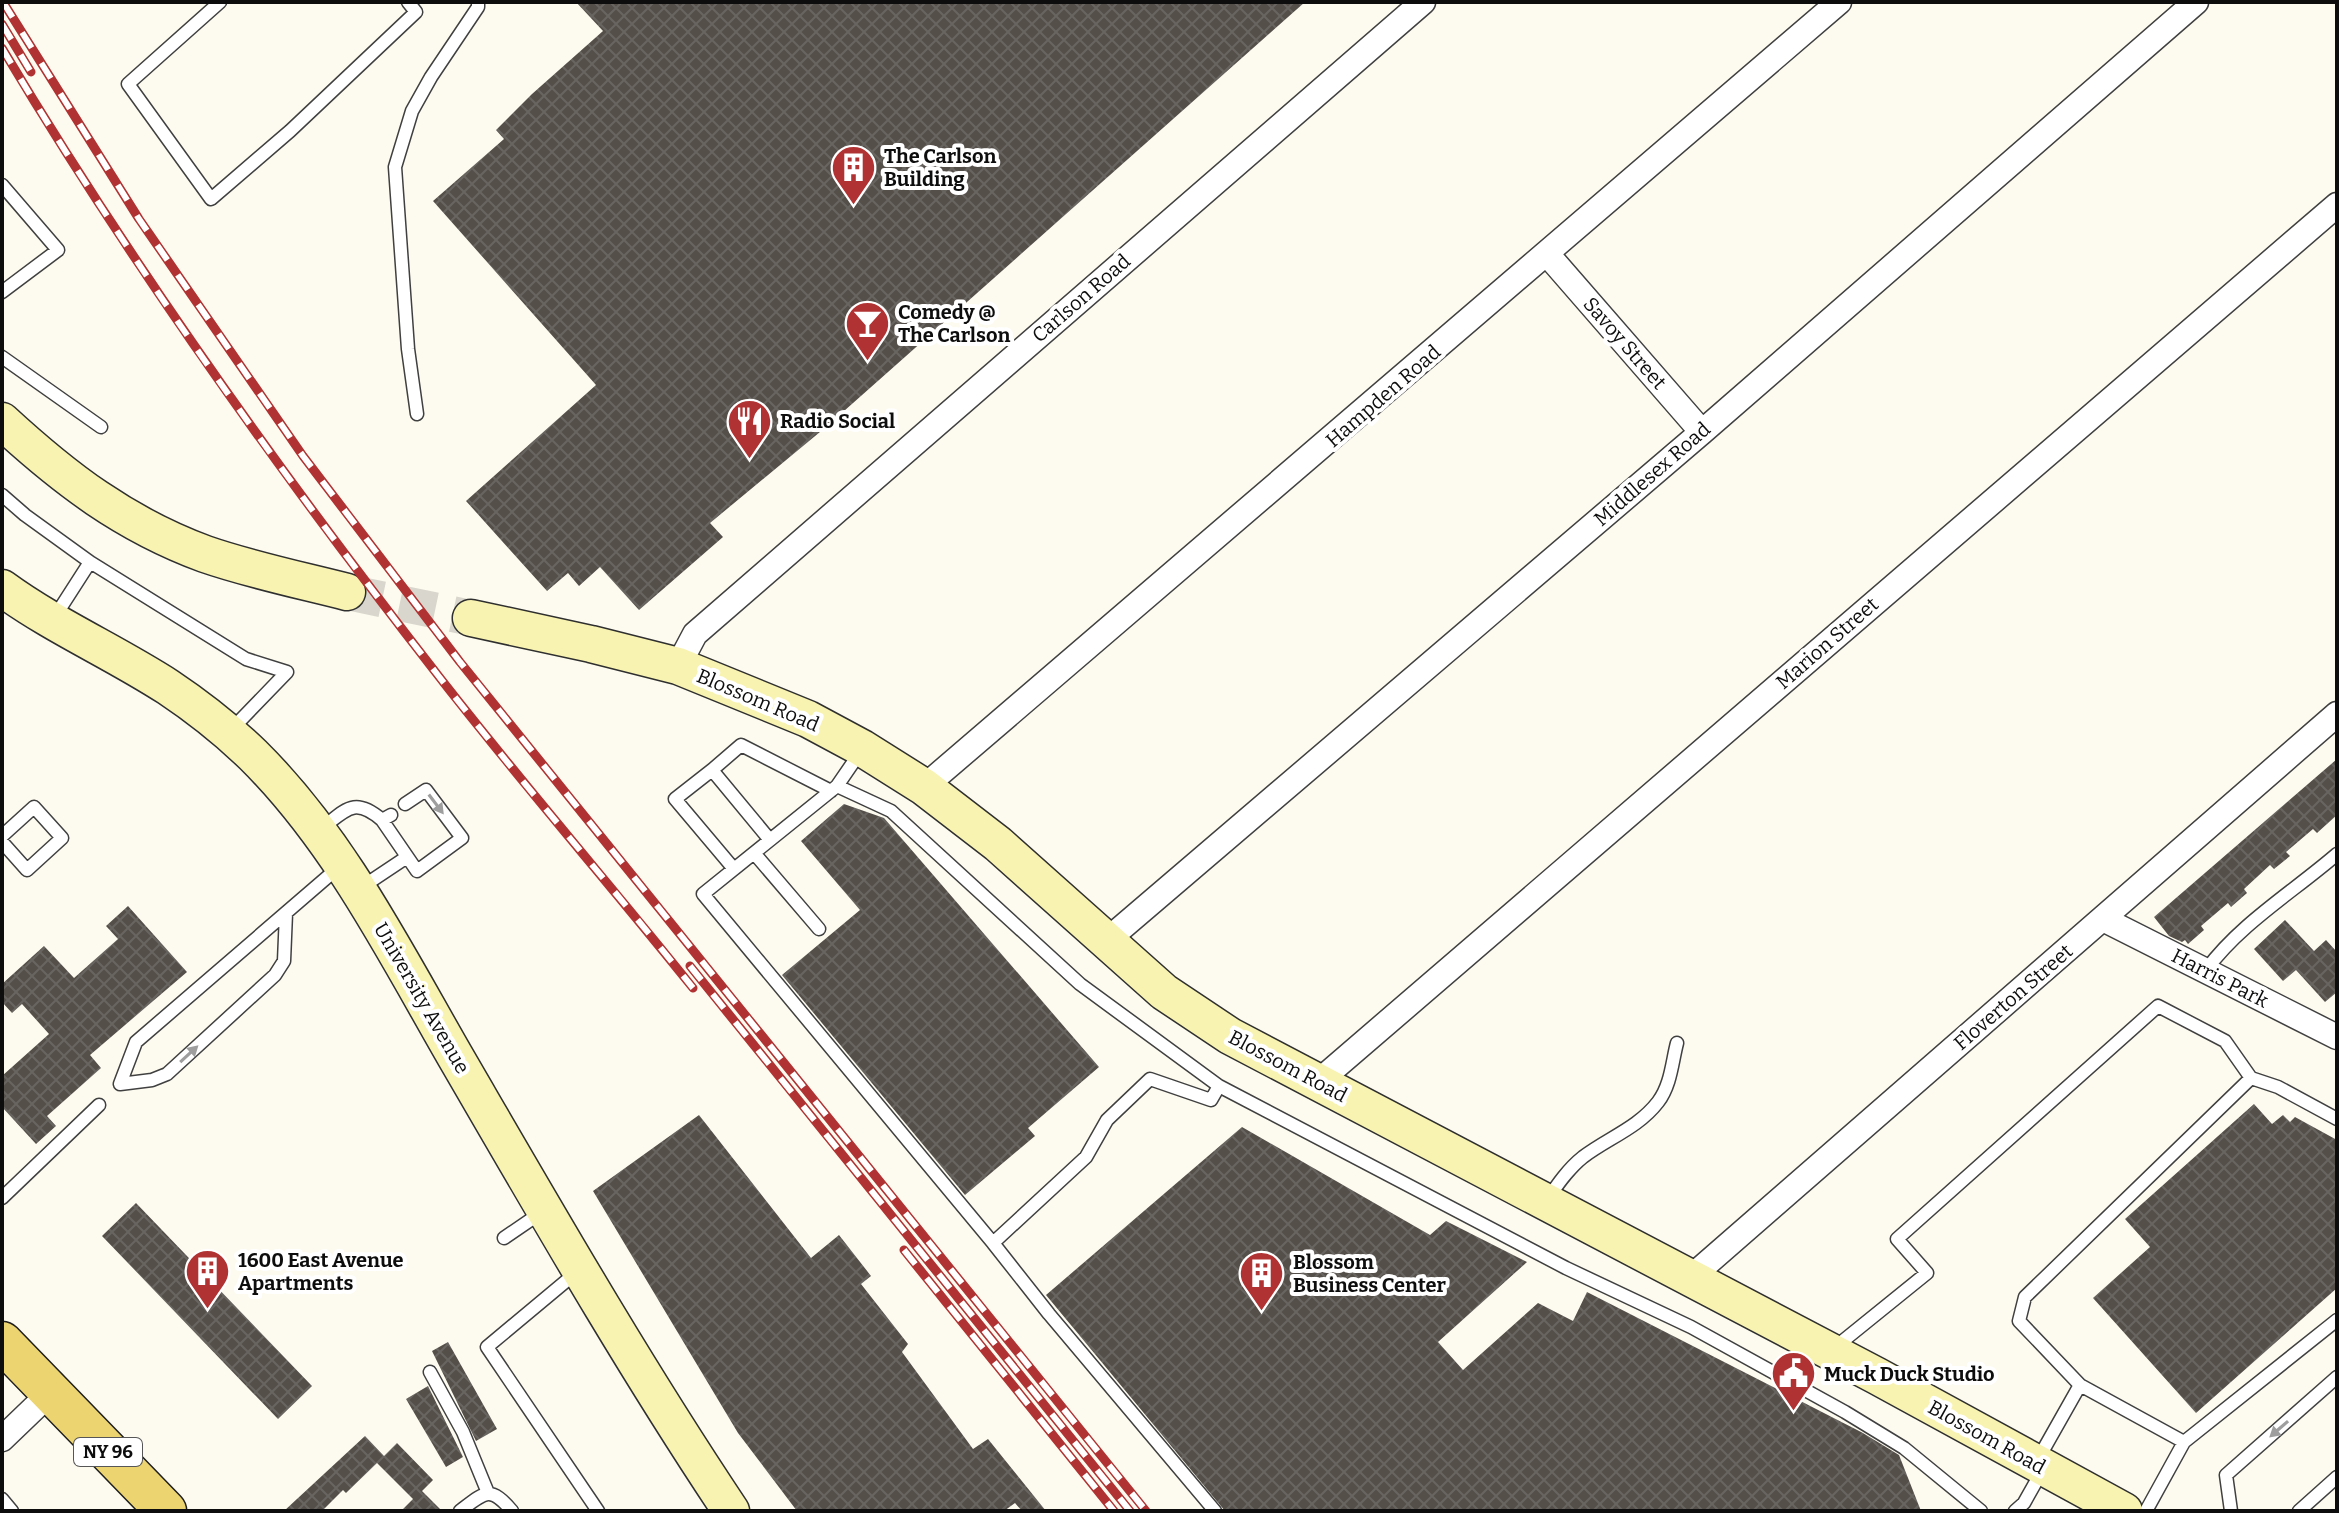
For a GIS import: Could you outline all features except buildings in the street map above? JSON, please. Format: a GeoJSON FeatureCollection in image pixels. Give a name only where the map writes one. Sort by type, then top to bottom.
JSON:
{"type":"FeatureCollection","features":[{"type":"Feature","properties":{"kind":"main road","name":"NY 96"},"geometry":{"type":"LineString","coordinates":[[2,1342],[166,1511]]}},
{"type":"Feature","properties":{"kind":"street","name":"Carlson Road"},"geometry":{"type":"LineString","coordinates":[[678,666],[695,634],[1423,2]]}},
{"type":"Feature","properties":{"kind":"street","name":"Hampden Road"},"geometry":{"type":"LineString","coordinates":[[924,787],[1548,255],[1839,2]]}},
{"type":"Feature","properties":{"kind":"street","name":"Middlesex Road"},"geometry":{"type":"LineString","coordinates":[[1105,942],[1702,432],[2196,2]]}},
{"type":"Feature","properties":{"kind":"street","name":"Marion Street"},"geometry":{"type":"LineString","coordinates":[[1318,1082],[2337,205]]}},
{"type":"Feature","properties":{"kind":"street","name":"Savoy Street"},"geometry":{"type":"LineString","coordinates":[[1548,255],[1702,432]]}},
{"type":"Feature","properties":{"kind":"street"},"geometry":{"type":"LineString","coordinates":[[2,421],[54,469],[105,505],[153,531],[205,554],[347,592]]}},
{"type":"Feature","properties":{"kind":"street","name":"University Avenue"},"geometry":{"type":"LineString","coordinates":[[2,588],[52,621],[166,686],[211,718],[254,756],[286,792],[350,877],[668,1418],[731,1511]]}},
{"type":"Feature","properties":{"kind":"street","name":"Blossom Road"},"geometry":{"type":"LineString","coordinates":[[471,618],[678,666],[796,714],[862,748],[924,787],[998,844],[1164,992],[1230,1036],[2126,1510]]}},
{"type":"Feature","properties":{"kind":"street","name":"Floverton Street"},"geometry":{"type":"LineString","coordinates":[[1689,1279],[2337,714]]}},
{"type":"Feature","properties":{"kind":"street","name":"Harris Park"},"geometry":{"type":"LineString","coordinates":[[2103,919],[2337,1037]]}},
{"type":"Feature","properties":{"kind":"street"},"geometry":{"type":"LineString","coordinates":[[2,1439],[51,1392]]}},
{"type":"Feature","properties":{"kind":"lane"},"geometry":{"type":"LineString","coordinates":[[220,2],[128,84],[211,199],[290,131],[416,12],[408,2]]}},
{"type":"Feature","properties":{"kind":"lane"},"geometry":{"type":"LineString","coordinates":[[417,414],[408,349],[395,167],[412,111],[478,7],[478,2]]}},
{"type":"Feature","properties":{"kind":"lane"},"geometry":{"type":"LineString","coordinates":[[2,185],[58,250],[2,292]]}},
{"type":"Feature","properties":{"kind":"lane"},"geometry":{"type":"LineString","coordinates":[[2,357],[101,427]]}},
{"type":"Feature","properties":{"kind":"lane"},"geometry":{"type":"LineString","coordinates":[[2,495],[90,562],[246,659],[287,672],[228,733]]}},
{"type":"Feature","properties":{"kind":"lane"},"geometry":{"type":"LineString","coordinates":[[52,621],[90,562]]}},
{"type":"Feature","properties":{"kind":"lane"},"geometry":{"type":"LineString","coordinates":[[734,869],[675,799],[741,745],[891,811],[1080,984],[1219,1086],[1566,1268],[1691,1327],[1845,1412],[1904,1448],[1981,1511]]}},
{"type":"Feature","properties":{"kind":"lane"},"geometry":{"type":"LineString","coordinates":[[862,748],[834,788],[703,894],[1215,1511]]}},
{"type":"Feature","properties":{"kind":"lane"},"geometry":{"type":"LineString","coordinates":[[712,770],[770,840]]}},
{"type":"Feature","properties":{"kind":"lane"},"geometry":{"type":"LineString","coordinates":[[317,832],[350,808],[368,808],[387,818],[417,871],[462,838],[426,790],[405,804]]}},
{"type":"Feature","properties":{"kind":"lane"},"geometry":{"type":"LineString","coordinates":[[2,836],[34,807],[62,838],[27,870],[2,842]]}},
{"type":"Feature","properties":{"kind":"lane"},"geometry":{"type":"LineString","coordinates":[[754,853],[819,929]]}},
{"type":"Feature","properties":{"kind":"lane"},"geometry":{"type":"LineString","coordinates":[[2206,970],[2247,925],[2337,854]]}},
{"type":"Feature","properties":{"kind":"lane"},"geometry":{"type":"LineString","coordinates":[[286,913],[284,961],[275,975],[167,1074],[152,1080],[120,1084],[136,1042],[286,913],[350,877],[407,857]]}},
{"type":"Feature","properties":{"kind":"lane"},"geometry":{"type":"LineString","coordinates":[[1829,1352],[1927,1273],[1897,1239],[2158,1006],[2225,1041],[2251,1078],[2278,1087],[2337,1119]]}},
{"type":"Feature","properties":{"kind":"lane"},"geometry":{"type":"LineString","coordinates":[[1545,1203],[1559,1182],[1582,1158],[1631,1128],[1658,1102],[1667,1087],[1677,1043]]}},
{"type":"Feature","properties":{"kind":"lane"},"geometry":{"type":"LineString","coordinates":[[2184,1442],[2080,1385],[2019,1321],[2025,1297],[2251,1078]]}},
{"type":"Feature","properties":{"kind":"lane"},"geometry":{"type":"LineString","coordinates":[[993,1243],[1086,1157],[1107,1120],[1150,1079],[1211,1100],[1219,1086]]}},
{"type":"Feature","properties":{"kind":"lane"},"geometry":{"type":"LineString","coordinates":[[2,1198],[99,1105]]}},
{"type":"Feature","properties":{"kind":"lane"},"geometry":{"type":"LineString","coordinates":[[504,1238],[544,1210]]}},
{"type":"Feature","properties":{"kind":"lane"},"geometry":{"type":"LineString","coordinates":[[579,1269],[487,1347],[598,1511]]}},
{"type":"Feature","properties":{"kind":"lane"},"geometry":{"type":"LineString","coordinates":[[2126,1510],[2184,1442],[2337,1320]]}},
{"type":"Feature","properties":{"kind":"lane"},"geometry":{"type":"LineString","coordinates":[[430,1372],[463,1432],[488,1493]]}},
{"type":"Feature","properties":{"kind":"lane"},"geometry":{"type":"LineString","coordinates":[[2231,1511],[2226,1475],[2337,1377]]}},
{"type":"Feature","properties":{"kind":"lane"},"geometry":{"type":"LineString","coordinates":[[2015,1511],[2024,1503],[2080,1385]]}},
{"type":"Feature","properties":{"kind":"lane"},"geometry":{"type":"LineString","coordinates":[[2299,1511],[2337,1477]]}},
{"type":"Feature","properties":{"kind":"lane"},"geometry":{"type":"LineString","coordinates":[[460,1511],[482,1494],[488,1493],[500,1497],[512,1511]]}},
{"type":"Feature","properties":{"kind":"lane"},"geometry":{"type":"LineString","coordinates":[[2,1499],[12,1511]]}},
{"type":"Feature","properties":{"kind":"tunnel"},"geometry":{"type":"LineString","coordinates":[[347,592],[471,618]]}},
{"type":"Feature","properties":{"kind":"railway"},"geometry":{"type":"LineString","coordinates":[[3,2],[139,219],[303,456],[460,662],[1146,1511]]}},
{"type":"Feature","properties":{"kind":"railway"},"geometry":{"type":"LineString","coordinates":[[2,24],[31,72]]}},
{"type":"Feature","properties":{"kind":"railway"},"geometry":{"type":"LineString","coordinates":[[2,48],[103,210],[265,446],[468,714],[693,988]]}},
{"type":"Feature","properties":{"kind":"railway"},"geometry":{"type":"LineString","coordinates":[[690,966],[1130,1511]]}},
{"type":"Feature","properties":{"kind":"railway"},"geometry":{"type":"LineString","coordinates":[[904,1250],[1114,1511]]}},
{"type":"Feature","properties":{"kind":"place","name":"The Carlson Building"},"geometry":{"type":"Point","coordinates":[853,207]}},
{"type":"Feature","properties":{"kind":"place","name":"Comedy @ The Carlson"},"geometry":{"type":"Point","coordinates":[867,363]}},
{"type":"Feature","properties":{"kind":"place","name":"Radio Social"},"geometry":{"type":"Point","coordinates":[749,460]}},
{"type":"Feature","properties":{"kind":"place","name":"1600 East Avenue Apartments"},"geometry":{"type":"Point","coordinates":[207,1311]}},
{"type":"Feature","properties":{"kind":"place","name":"Blossom Business Center"},"geometry":{"type":"Point","coordinates":[1262,1312]}},
{"type":"Feature","properties":{"kind":"place","name":"Muck Duck Studio"},"geometry":{"type":"Point","coordinates":[1793,1413]}}]}
